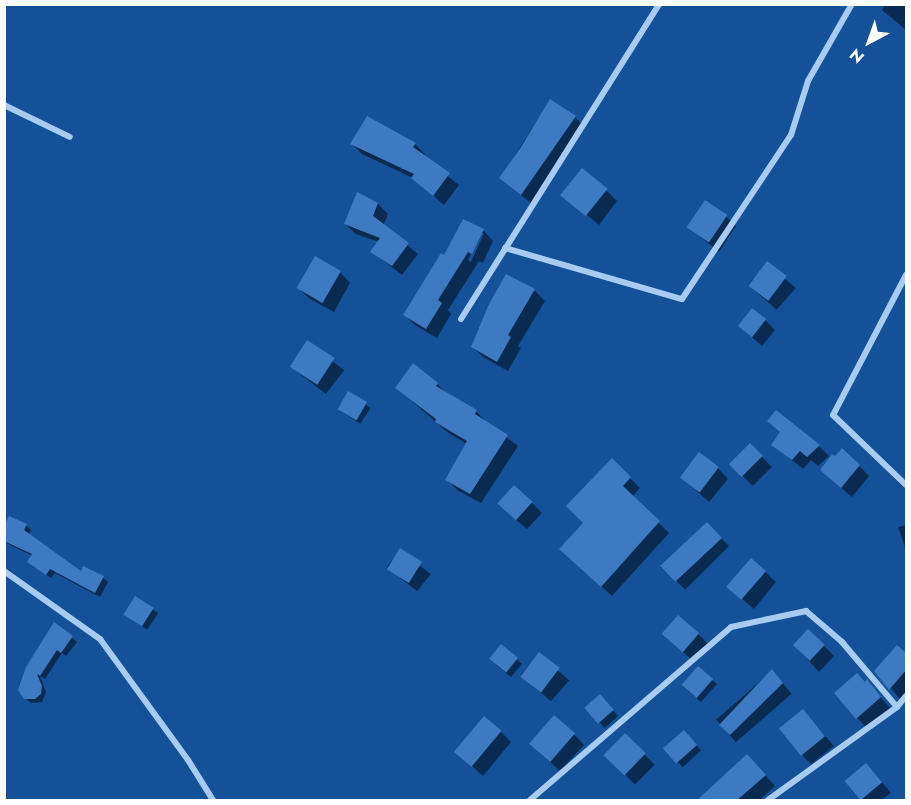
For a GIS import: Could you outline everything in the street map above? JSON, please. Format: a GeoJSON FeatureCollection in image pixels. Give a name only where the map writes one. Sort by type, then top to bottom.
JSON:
{"type":"FeatureCollection","features":[{"type":"Feature","properties":{"kind":"street"},"geometry":{"type":"LineString","coordinates":[[461,319],[659,4]]}},
{"type":"Feature","properties":{"kind":"street"},"geometry":{"type":"LineString","coordinates":[[505,248],[682,299],[791,135],[808,81],[852,4]]}},
{"type":"Feature","properties":{"kind":"street"},"geometry":{"type":"LineString","coordinates":[[4,105],[70,136]]}},
{"type":"Feature","properties":{"kind":"street"},"geometry":{"type":"LineString","coordinates":[[906,275],[833,415],[906,485]]}},
{"type":"Feature","properties":{"kind":"street"},"geometry":{"type":"LineString","coordinates":[[4,571],[99,639],[188,760],[213,801]]}},
{"type":"Feature","properties":{"kind":"street"},"geometry":{"type":"LineString","coordinates":[[530,801],[730,627],[807,611],[842,642],[897,707]]}},
{"type":"Feature","properties":{"kind":"street"},"geometry":{"type":"LineString","coordinates":[[768,801],[897,707],[906,696]]}},
{"type":"Feature","properties":{"kind":"building"},"geometry":{"type":"Polygon","coordinates":[[[550,99],[576,116],[521,195],[499,178],[550,99]]]}},
{"type":"Feature","properties":{"kind":"building"},"geometry":{"type":"Polygon","coordinates":[[[367,116],[416,143],[413,147],[450,173],[433,196],[411,178],[414,174],[350,144],[367,116]]]}},
{"type":"Feature","properties":{"kind":"building"},"geometry":{"type":"Polygon","coordinates":[[[582,168],[608,189],[586,216],[560,195],[582,168]]]}},
{"type":"Feature","properties":{"kind":"building"},"geometry":{"type":"Polygon","coordinates":[[[357,192],[378,203],[373,216],[409,243],[392,266],[370,252],[380,238],[344,224],[357,192]]]}},
{"type":"Feature","properties":{"kind":"building"},"geometry":{"type":"Polygon","coordinates":[[[705,200],[727,215],[709,242],[687,227],[705,200]]]}},
{"type":"Feature","properties":{"kind":"building"},"geometry":{"type":"Polygon","coordinates":[[[463,219],[484,229],[472,254],[468,252],[438,300],[442,303],[426,329],[403,315],[441,253],[444,255],[463,219]]]}},
{"type":"Feature","properties":{"kind":"building"},"geometry":{"type":"Polygon","coordinates":[[[315,256],[341,271],[322,303],[296,288],[315,256]]]}},
{"type":"Feature","properties":{"kind":"building"},"geometry":{"type":"Polygon","coordinates":[[[767,261],[787,276],[768,301],[748,286],[767,261]]]}},
{"type":"Feature","properties":{"kind":"building"},"geometry":{"type":"Polygon","coordinates":[[[506,274],[535,289],[508,335],[511,337],[497,362],[471,347],[489,304],[506,274]]]}},
{"type":"Feature","properties":{"kind":"building"},"geometry":{"type":"Polygon","coordinates":[[[752,308],[766,319],[752,337],[738,326],[752,308]]]}},
{"type":"Feature","properties":{"kind":"building"},"geometry":{"type":"Polygon","coordinates":[[[307,340],[335,358],[317,385],[290,367],[307,340]]]}},
{"type":"Feature","properties":{"kind":"building"},"geometry":{"type":"Polygon","coordinates":[[[413,363],[438,383],[436,386],[477,410],[475,414],[508,435],[470,494],[445,480],[467,441],[435,422],[436,419],[395,388],[413,363]]]}},
{"type":"Feature","properties":{"kind":"building"},"geometry":{"type":"Polygon","coordinates":[[[348,391],[367,402],[357,420],[338,409],[348,391]]]}},
{"type":"Feature","properties":{"kind":"building"},"geometry":{"type":"Polygon","coordinates":[[[776,410],[820,445],[807,457],[800,451],[792,460],[771,445],[780,432],[767,421],[776,410]]]}},
{"type":"Feature","properties":{"kind":"building"},"geometry":{"type":"Polygon","coordinates":[[[750,443],[763,456],[742,477],[729,464],[750,443]]]}},
{"type":"Feature","properties":{"kind":"building"},"geometry":{"type":"Polygon","coordinates":[[[842,448],[860,465],[841,488],[820,470],[832,454],[835,456],[842,448]]]}},
{"type":"Feature","properties":{"kind":"building"},"geometry":{"type":"Polygon","coordinates":[[[699,452],[719,467],[700,493],[680,478],[699,452]]]}},
{"type":"Feature","properties":{"kind":"building"},"geometry":{"type":"Polygon","coordinates":[[[612,458],[631,477],[623,486],[660,521],[601,587],[559,549],[583,523],[566,506],[612,458]]]}},
{"type":"Feature","properties":{"kind":"building"},"geometry":{"type":"Polygon","coordinates":[[[514,485],[533,502],[516,520],[497,504],[514,485]]]}},
{"type":"Feature","properties":{"kind":"building"},"geometry":{"type":"Polygon","coordinates":[[[9,516],[27,524],[24,530],[81,571],[83,566],[104,576],[95,593],[50,569],[46,575],[27,562],[32,554],[4,541],[4,526],[9,516]]]}},
{"type":"Feature","properties":{"kind":"building"},"geometry":{"type":"Polygon","coordinates":[[[707,522],[722,538],[675,582],[660,566],[707,522]]]}},
{"type":"Feature","properties":{"kind":"building"},"geometry":{"type":"Polygon","coordinates":[[[400,548],[422,562],[409,583],[387,569],[400,548]]]}},
{"type":"Feature","properties":{"kind":"building"},"geometry":{"type":"Polygon","coordinates":[[[751,558],[766,571],[741,600],[726,587],[751,558]]]}},
{"type":"Feature","properties":{"kind":"building"},"geometry":{"type":"Polygon","coordinates":[[[135,596],[154,608],[142,626],[123,615],[135,596]]]}},
{"type":"Feature","properties":{"kind":"building"},"geometry":{"type":"Polygon","coordinates":[[[678,615],[699,633],[683,652],[662,634],[678,615]]]}},
{"type":"Feature","properties":{"kind":"building"},"geometry":{"type":"Polygon","coordinates":[[[54,622],[73,636],[61,653],[57,650],[40,676],[37,674],[42,686],[41,694],[35,699],[24,699],[18,690],[26,667],[54,622]]]}},
{"type":"Feature","properties":{"kind":"building"},"geometry":{"type":"Polygon","coordinates":[[[808,629],[825,645],[810,661],[793,645],[808,629]]]}},
{"type":"Feature","properties":{"kind":"building"},"geometry":{"type":"Polygon","coordinates":[[[501,644],[518,658],[506,673],[489,659],[501,644]]]}},
{"type":"Feature","properties":{"kind":"building"},"geometry":{"type":"Polygon","coordinates":[[[897,645],[906,653],[906,670],[889,690],[874,671],[897,645]]]}},
{"type":"Feature","properties":{"kind":"building"},"geometry":{"type":"Polygon","coordinates":[[[539,652],[560,668],[541,692],[520,677],[539,652]]]}},
{"type":"Feature","properties":{"kind":"building"},"geometry":{"type":"Polygon","coordinates":[[[698,666],[713,679],[697,698],[682,685],[698,666]]]}},
{"type":"Feature","properties":{"kind":"building"},"geometry":{"type":"Polygon","coordinates":[[[772,669],[783,683],[730,735],[719,725],[772,669]]]}},
{"type":"Feature","properties":{"kind":"building"},"geometry":{"type":"Polygon","coordinates":[[[857,673],[865,682],[867,679],[881,697],[856,719],[834,693],[857,673]]]}},
{"type":"Feature","properties":{"kind":"building"},"geometry":{"type":"Polygon","coordinates":[[[600,694],[614,710],[598,724],[584,708],[600,694]]]}},
{"type":"Feature","properties":{"kind":"building"},"geometry":{"type":"Polygon","coordinates":[[[803,709],[825,736],[801,756],[779,729],[803,709]]]}},
{"type":"Feature","properties":{"kind":"building"},"geometry":{"type":"Polygon","coordinates":[[[554,715],[575,733],[550,762],[529,744],[554,715]]]}},
{"type":"Feature","properties":{"kind":"building"},"geometry":{"type":"Polygon","coordinates":[[[484,716],[502,731],[471,767],[454,752],[484,716]]]}},
{"type":"Feature","properties":{"kind":"building"},"geometry":{"type":"Polygon","coordinates":[[[684,730],[697,745],[676,763],[663,748],[684,730]]]}},
{"type":"Feature","properties":{"kind":"building"},"geometry":{"type":"Polygon","coordinates":[[[625,733],[646,753],[624,775],[603,755],[625,733]]]}},
{"type":"Feature","properties":{"kind":"building"},"geometry":{"type":"Polygon","coordinates":[[[747,754],[766,775],[736,801],[696,801],[747,754]]]}},
{"type":"Feature","properties":{"kind":"building"},"geometry":{"type":"Polygon","coordinates":[[[866,763],[882,782],[860,800],[845,781],[866,763]]]}}]}
